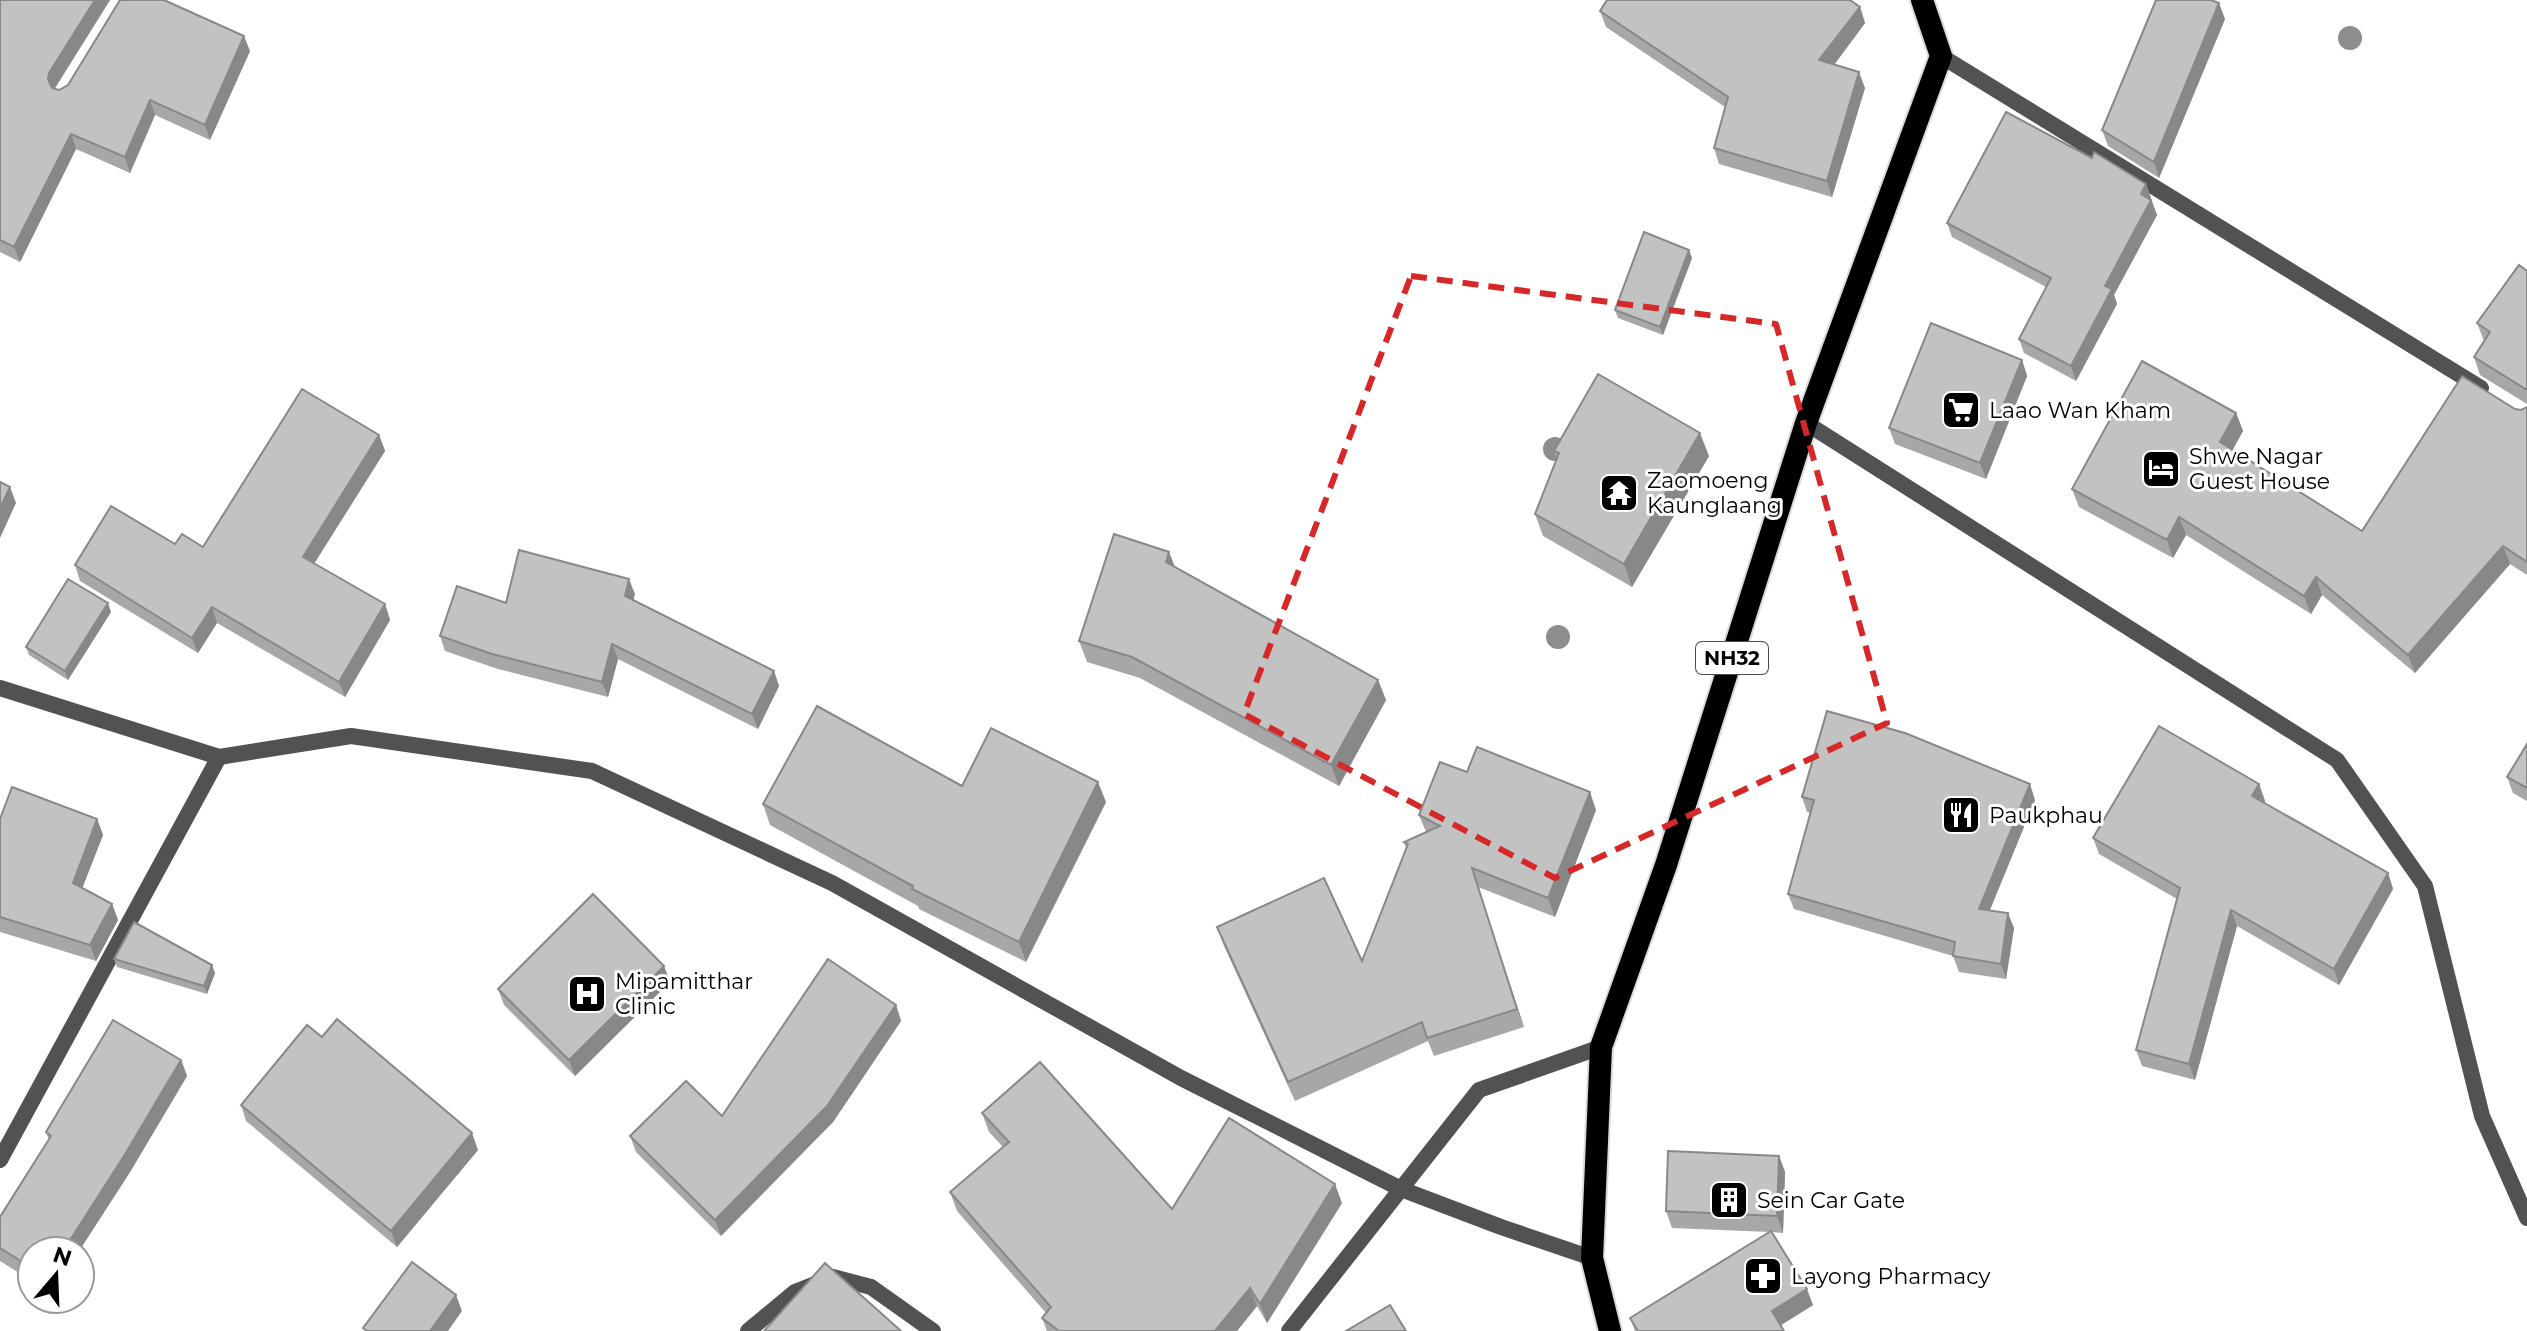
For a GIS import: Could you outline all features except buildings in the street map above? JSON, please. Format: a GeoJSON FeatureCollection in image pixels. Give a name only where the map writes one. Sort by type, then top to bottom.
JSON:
{"type":"FeatureCollection","features":[{"type":"Feature","properties":{"kind":"highway"},"geometry":{"type":"LineString","coordinates":[[1925,2],[1941,56]]}},
{"type":"Feature","properties":{"kind":"highway","name":"NH32"},"geometry":{"type":"LineString","coordinates":[[1610,1331],[1592,1258],[1601,1047],[1666,865],[1806,423],[1941,56]]}},
{"type":"Feature","properties":{"kind":"street"},"geometry":{"type":"LineString","coordinates":[[1941,56],[2501,400]]}},
{"type":"Feature","properties":{"kind":"street"},"geometry":{"type":"LineString","coordinates":[[1806,423],[2337,760],[2425,886],[2482,1116],[2527,1218]]}},
{"type":"Feature","properties":{"kind":"street"},"geometry":{"type":"LineString","coordinates":[[0,688],[219,757],[351,736],[592,771],[832,883],[1181,1078],[1401,1189],[1592,1258]]}},
{"type":"Feature","properties":{"kind":"street"},"geometry":{"type":"LineString","coordinates":[[0,1160],[219,757]]}},
{"type":"Feature","properties":{"kind":"street"},"geometry":{"type":"LineString","coordinates":[[1289,1331],[1479,1090],[1601,1047]]}},
{"type":"Feature","properties":{"kind":"street"},"geometry":{"type":"LineString","coordinates":[[748,1331],[795,1292],[833,1277],[871,1287],[933,1331]]}},
{"type":"Feature","properties":{"kind":"highlighted area"},"geometry":{"type":"Polygon","coordinates":[[[1411,276],[1776,324],[1887,723],[1555,878],[1244,714],[1411,276]]]}},
{"type":"Feature","properties":{"kind":"place","name":"Laao Wan Kham"},"geometry":{"type":"Point","coordinates":[1961,410]}},
{"type":"Feature","properties":{"kind":"place","name":"Shwe Nagar Guest House"},"geometry":{"type":"Point","coordinates":[2161,469]}},
{"type":"Feature","properties":{"kind":"place","name":"Zaomoeng Kaunglaang"},"geometry":{"type":"Point","coordinates":[1619,493]}},
{"type":"Feature","properties":{"kind":"place","name":"Paukphau"},"geometry":{"type":"Point","coordinates":[1961,815]}},
{"type":"Feature","properties":{"kind":"place","name":"Mipamitthar Clinic"},"geometry":{"type":"Point","coordinates":[587,994]}},
{"type":"Feature","properties":{"kind":"place","name":"Sein Car Gate"},"geometry":{"type":"Point","coordinates":[1729,1200]}},
{"type":"Feature","properties":{"kind":"place","name":"Layong Pharmacy"},"geometry":{"type":"Point","coordinates":[1763,1276]}}]}
